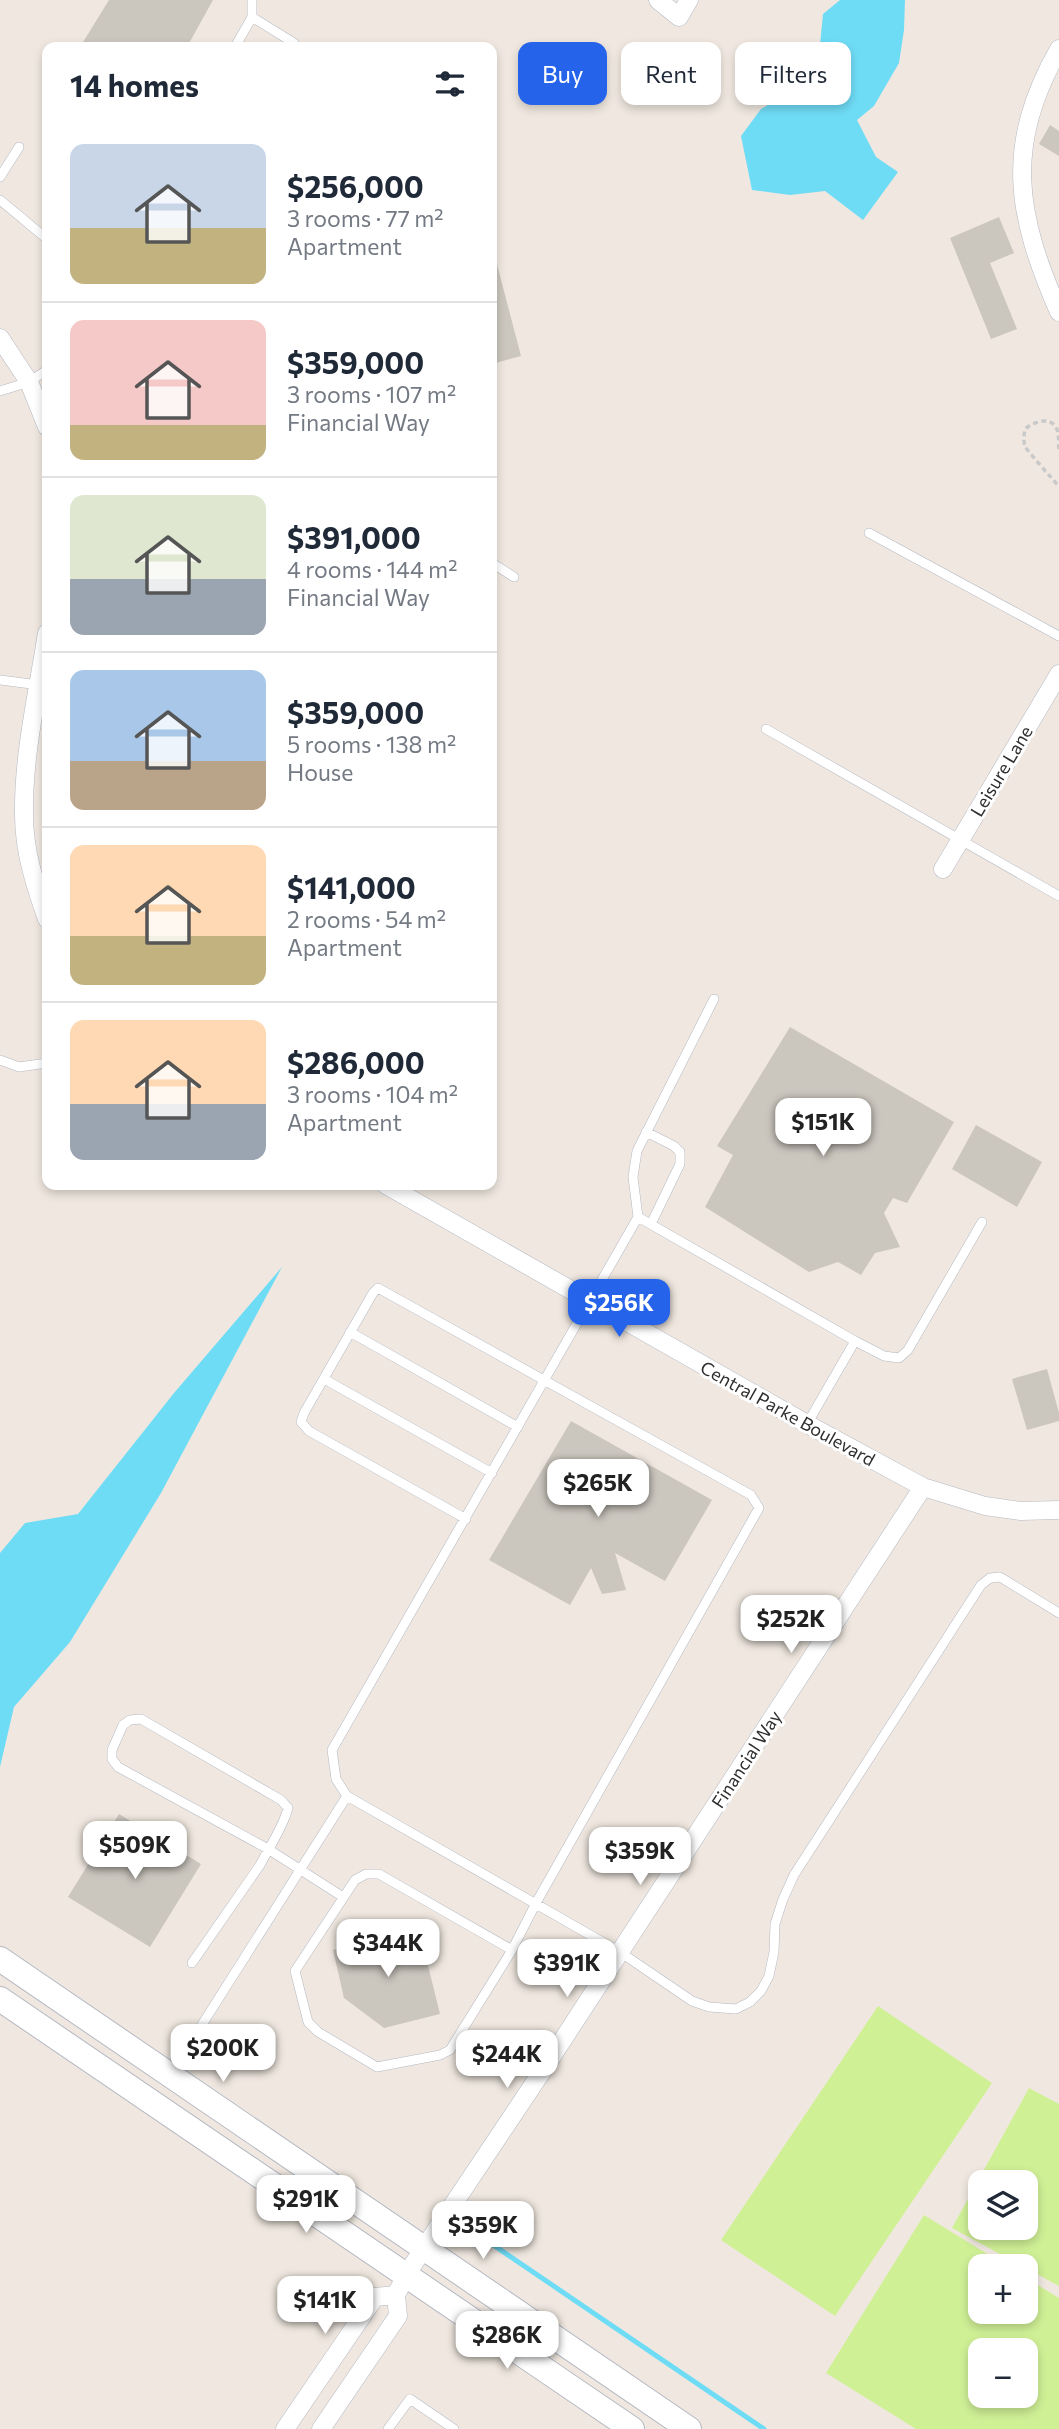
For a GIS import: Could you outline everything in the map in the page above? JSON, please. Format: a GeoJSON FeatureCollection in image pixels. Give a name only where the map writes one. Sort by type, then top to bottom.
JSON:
{"type":"FeatureCollection","features":[{"type":"Feature","properties":{"kind":"main road"},"geometry":{"type":"LineString","coordinates":[[0,1959],[689,2429]]}},
{"type":"Feature","properties":{"kind":"main road"},"geometry":{"type":"LineString","coordinates":[[0,1999],[401,2285],[632,2429]]}},
{"type":"Feature","properties":{"kind":"street"},"geometry":{"type":"LineString","coordinates":[[658,0],[679,17],[689,0]]}},
{"type":"Feature","properties":{"kind":"street"},"geometry":{"type":"LineString","coordinates":[[1059,49],[1038,89],[1029,115],[1021,168],[1024,209],[1030,236],[1059,311]]}},
{"type":"Feature","properties":{"kind":"street"},"geometry":{"type":"LineString","coordinates":[[0,338],[29,382],[42,414]]}},
{"type":"Feature","properties":{"kind":"street"},"geometry":{"type":"LineString","coordinates":[[42,666],[25,775],[23,816],[34,883],[42,905]]}},
{"type":"Feature","properties":{"kind":"street","name":"Leisure Lane"},"geometry":{"type":"LineString","coordinates":[[943,869],[1059,674]]}},
{"type":"Feature","properties":{"kind":"street","name":"Central Parke Boulevard"},"geometry":{"type":"LineString","coordinates":[[395,1190],[923,1487],[985,1506],[1021,1511],[1059,1510]]}},
{"type":"Feature","properties":{"kind":"street","name":"Financial Way"},"geometry":{"type":"LineString","coordinates":[[401,2285],[923,1487]]}},
{"type":"Feature","properties":{"kind":"street"},"geometry":{"type":"LineString","coordinates":[[285,2429],[375,2297],[401,2285]]}},
{"type":"Feature","properties":{"kind":"street"},"geometry":{"type":"LineString","coordinates":[[321,2429],[398,2316],[401,2285]]}},
{"type":"Feature","properties":{"kind":"lane"},"geometry":{"type":"LineString","coordinates":[[238,42],[252,17],[252,0]]}},
{"type":"Feature","properties":{"kind":"lane"},"geometry":{"type":"LineString","coordinates":[[252,17],[292,42]]}},
{"type":"Feature","properties":{"kind":"lane"},"geometry":{"type":"LineString","coordinates":[[0,177],[19,147]]}},
{"type":"Feature","properties":{"kind":"lane"},"geometry":{"type":"LineString","coordinates":[[0,200],[42,235]]}},
{"type":"Feature","properties":{"kind":"lane"},"geometry":{"type":"LineString","coordinates":[[0,391],[29,382],[42,373]]}},
{"type":"Feature","properties":{"kind":"lane"},"geometry":{"type":"LineString","coordinates":[[869,533],[1059,636]]}},
{"type":"Feature","properties":{"kind":"lane"},"geometry":{"type":"LineString","coordinates":[[497,566],[514,577]]}},
{"type":"Feature","properties":{"kind":"lane"},"geometry":{"type":"LineString","coordinates":[[0,680],[39,685]]}},
{"type":"Feature","properties":{"kind":"lane"},"geometry":{"type":"LineString","coordinates":[[766,729],[1059,896]]}},
{"type":"Feature","properties":{"kind":"lane"},"geometry":{"type":"LineString","coordinates":[[714,999],[637,1151],[633,1177],[638,1217],[332,1750],[336,1779],[347,1796],[621,1952],[692,2001],[723,2009],[736,2009],[750,2002],[761,1991],[769,1976],[774,1952],[775,1924],[794,1875],[981,1585],[990,1578],[1000,1577],[1059,1613]]}},
{"type":"Feature","properties":{"kind":"lane"},"geometry":{"type":"LineString","coordinates":[[0,1060],[19,1067],[42,1064]]}},
{"type":"Feature","properties":{"kind":"lane"},"geometry":{"type":"LineString","coordinates":[[646,1132],[674,1146],[680,1152],[680,1164],[651,1224]]}},
{"type":"Feature","properties":{"kind":"lane"},"geometry":{"type":"LineString","coordinates":[[638,1217],[855,1341],[884,1356],[899,1359],[908,1350],[982,1222]]}},
{"type":"Feature","properties":{"kind":"lane"},"geometry":{"type":"LineString","coordinates":[[466,1518],[309,1431],[301,1422],[304,1412],[378,1288],[751,1495],[759,1508],[512,1950],[450,2050],[440,2055],[377,2067],[318,2032],[308,2021],[295,1971],[355,1880],[366,1874],[379,1874],[512,1950]]}},
{"type":"Feature","properties":{"kind":"lane"},"geometry":{"type":"LineString","coordinates":[[351,1332],[518,1427]]}},
{"type":"Feature","properties":{"kind":"lane"},"geometry":{"type":"LineString","coordinates":[[807,1424],[855,1341]]}},
{"type":"Feature","properties":{"kind":"lane"},"geometry":{"type":"LineString","coordinates":[[324,1379],[492,1473]]}},
{"type":"Feature","properties":{"kind":"lane"},"geometry":{"type":"LineString","coordinates":[[192,1963],[260,1865],[268,1849],[285,1818],[288,1808],[281,1800],[141,1719],[130,1720],[124,1725],[111,1750],[112,1759],[118,1767],[268,1849],[343,1898]]}},
{"type":"Feature","properties":{"kind":"lane"},"geometry":{"type":"LineString","coordinates":[[170,2075],[347,1796]]}},
{"type":"Feature","properties":{"kind":"lane"},"geometry":{"type":"LineString","coordinates":[[388,2429],[410,2399],[454,2429]]}},
{"type":"Feature","properties":{"kind":"path"},"geometry":{"type":"LineString","coordinates":[[1059,449],[1058,432],[1054,424],[1043,420],[1033,422],[1025,429],[1023,439],[1026,450],[1059,486]]}},
{"type":"Feature","properties":{"kind":"green space"},"geometry":{"type":"Polygon","coordinates":[[[878,2006],[992,2083],[835,2316],[721,2240],[878,2006]]]}},
{"type":"Feature","properties":{"kind":"green space"},"geometry":{"type":"Polygon","coordinates":[[[1029,2088],[1059,2104],[1059,2286],[1038,2275],[1038,2254],[1000,2254],[974,2240],[1038,2240],[1038,2170],[984,2170],[1029,2088]]]}},
{"type":"Feature","properties":{"kind":"green space"},"geometry":{"type":"Polygon","coordinates":[[[968,2199],[968,2237],[952,2228],[968,2199]]]}},
{"type":"Feature","properties":{"kind":"green space"},"geometry":{"type":"Polygon","coordinates":[[[924,2215],[987,2254],[968,2254],[968,2324],[1038,2324],[1038,2285],[1059,2298],[1059,2429],[916,2429],[826,2373],[924,2215]]]}},
{"type":"Feature","properties":{"kind":"water"},"geometry":{"type":"Polygon","coordinates":[[[840,0],[905,0],[899,63],[874,106],[857,120],[876,157],[898,172],[863,220],[825,191],[790,195],[752,190],[741,136],[761,109],[768,105],[851,105],[851,42],[820,42],[823,14],[840,0]]]}},
{"type":"Feature","properties":{"kind":"water"},"geometry":{"type":"Polygon","coordinates":[[[282,1267],[161,1493],[70,1642],[14,1707],[0,1767],[0,1553],[25,1523],[78,1514],[174,1393],[282,1267]]]}},
{"type":"Feature","properties":{"kind":"building"},"geometry":{"type":"Polygon","coordinates":[[[109,0],[213,0],[190,42],[83,42],[109,0]]]}},
{"type":"Feature","properties":{"kind":"building"},"geometry":{"type":"Polygon","coordinates":[[[1050,125],[1059,131],[1059,156],[1039,144],[1050,125]]]}},
{"type":"Feature","properties":{"kind":"building"},"geometry":{"type":"Polygon","coordinates":[[[999,217],[1014,253],[990,263],[1017,329],[991,339],[950,238],[999,217]]]}},
{"type":"Feature","properties":{"kind":"building"},"geometry":{"type":"Polygon","coordinates":[[[497,264],[521,356],[497,363],[497,264]]]}},
{"type":"Feature","properties":{"kind":"building"},"geometry":{"type":"Polygon","coordinates":[[[790,1027],[954,1122],[907,1203],[893,1198],[884,1213],[900,1247],[875,1253],[861,1275],[838,1262],[809,1272],[705,1207],[733,1155],[717,1146],[790,1027]]]}},
{"type":"Feature","properties":{"kind":"building"},"geometry":{"type":"Polygon","coordinates":[[[976,1125],[1042,1162],[1017,1207],[952,1169],[976,1125]]]}},
{"type":"Feature","properties":{"kind":"building"},"geometry":{"type":"Polygon","coordinates":[[[1047,1369],[1059,1421],[1027,1430],[1012,1379],[1047,1369]]]}},
{"type":"Feature","properties":{"kind":"building"},"geometry":{"type":"Polygon","coordinates":[[[571,1421],[712,1500],[665,1581],[615,1553],[626,1590],[602,1594],[591,1568],[570,1605],[489,1560],[571,1421]]]}},
{"type":"Feature","properties":{"kind":"building"},"geometry":{"type":"Polygon","coordinates":[[[119,1814],[201,1864],[150,1947],[68,1897],[119,1814]]]}},
{"type":"Feature","properties":{"kind":"building"},"geometry":{"type":"Polygon","coordinates":[[[419,1929],[440,2014],[384,2028],[344,1998],[333,1950],[419,1929]]]}},
{"type":"Feature","properties":{"kind":"waterway"},"geometry":{"type":"LineString","coordinates":[[483,2238],[764,2429]]}}]}
